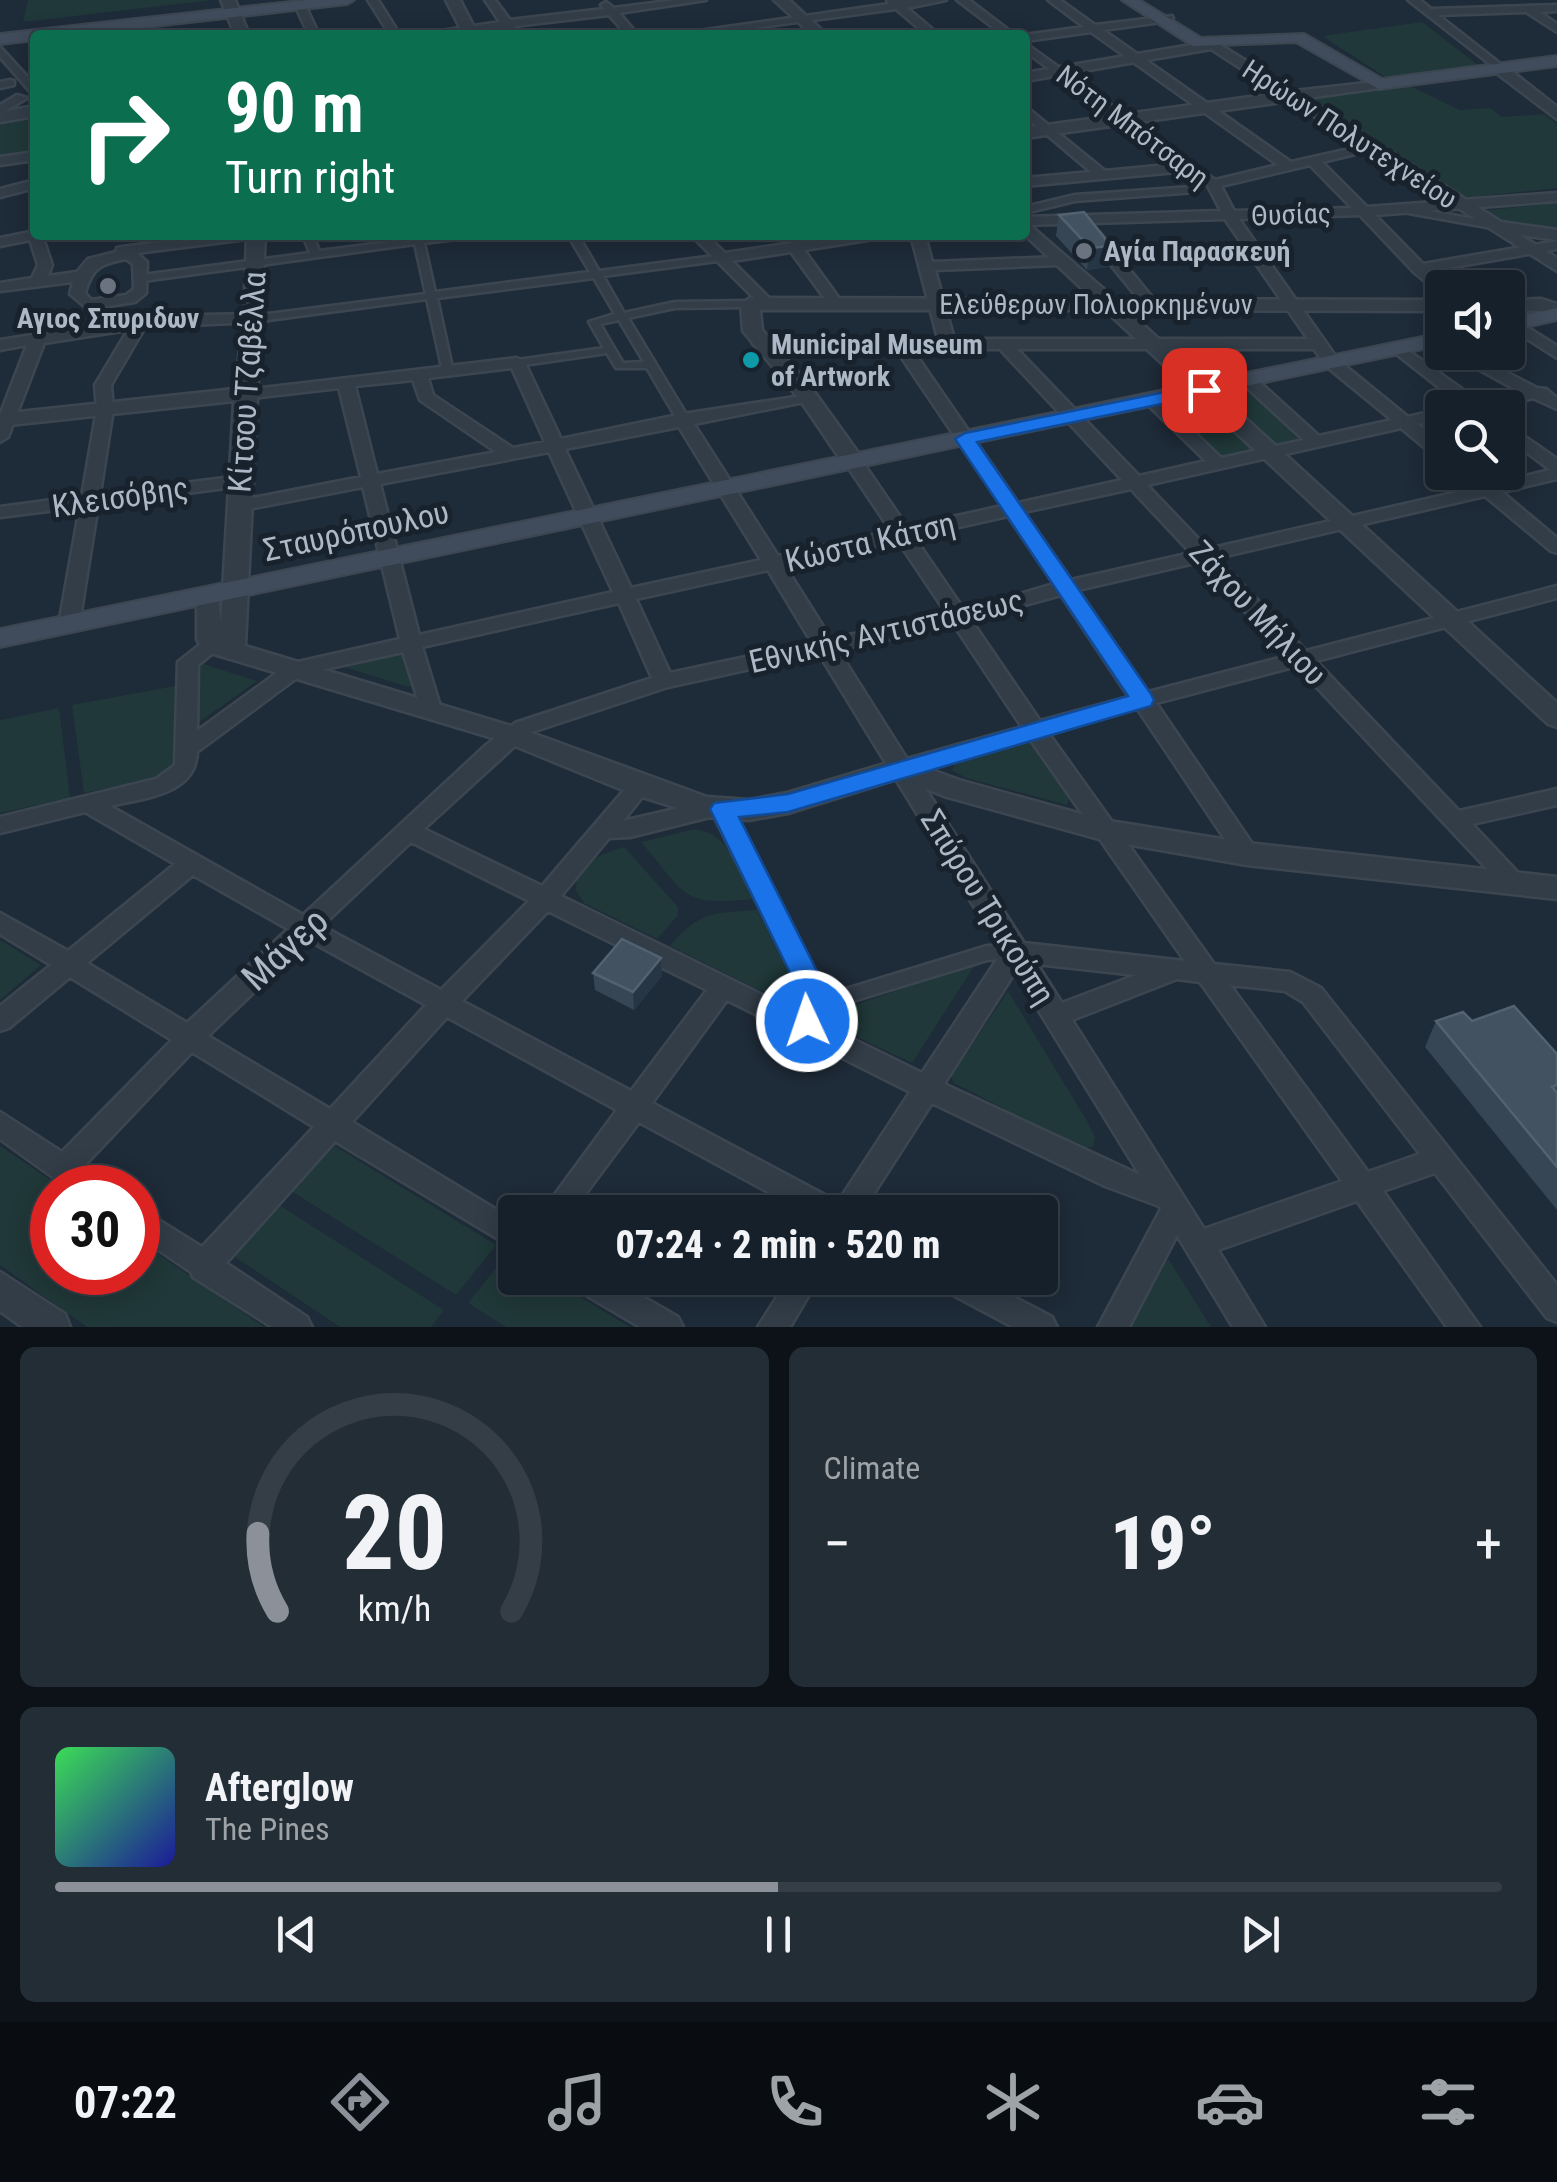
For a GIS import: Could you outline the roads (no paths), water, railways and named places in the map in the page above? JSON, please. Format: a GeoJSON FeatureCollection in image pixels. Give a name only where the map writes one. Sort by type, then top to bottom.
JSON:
{"type":"FeatureCollection","features":[{"type":"Feature","properties":{"kind":"main road"},"geometry":{"type":"LineString","coordinates":[[70,30],[231,6],[346,0]]}},
{"type":"Feature","properties":{"kind":"main road"},"geometry":{"type":"LineString","coordinates":[[1129,0],[1211,44],[1294,36],[1379,84],[1557,61]]}},
{"type":"Feature","properties":{"kind":"main road"},"geometry":{"type":"LineString","coordinates":[[1140,0],[1163,18]]}},
{"type":"Feature","properties":{"kind":"main road"},"geometry":{"type":"LineString","coordinates":[[0,39],[30,36]]}},
{"type":"Feature","properties":{"kind":"main road"},"geometry":{"type":"LineString","coordinates":[[1525,316],[1557,312]]}},
{"type":"Feature","properties":{"kind":"main road","name":"Σταυρόπουλου"},"geometry":{"type":"LineString","coordinates":[[0,638],[1425,344]]}},
{"type":"Feature","properties":{"kind":"street"},"geometry":{"type":"LineString","coordinates":[[373,0],[392,30]]}},
{"type":"Feature","properties":{"kind":"street"},"geometry":{"type":"LineString","coordinates":[[452,0],[469,30]]}},
{"type":"Feature","properties":{"kind":"street"},"geometry":{"type":"LineString","coordinates":[[490,0],[511,30]]}},
{"type":"Feature","properties":{"kind":"street"},"geometry":{"type":"LineString","coordinates":[[602,0],[628,30]]}},
{"type":"Feature","properties":{"kind":"street"},"geometry":{"type":"LineString","coordinates":[[479,30],[701,0]]}},
{"type":"Feature","properties":{"kind":"street"},"geometry":{"type":"LineString","coordinates":[[782,0],[815,30]]}},
{"type":"Feature","properties":{"kind":"street"},"geometry":{"type":"LineString","coordinates":[[729,30],[894,3],[941,0]]}},
{"type":"Feature","properties":{"kind":"street"},"geometry":{"type":"LineString","coordinates":[[962,0],[1003,30]]}},
{"type":"Feature","properties":{"kind":"street"},"geometry":{"type":"LineString","coordinates":[[1053,0],[1290,167]]}},
{"type":"Feature","properties":{"kind":"street"},"geometry":{"type":"LineString","coordinates":[[1413,0],[1557,114]]}},
{"type":"Feature","properties":{"kind":"street"},"geometry":{"type":"LineString","coordinates":[[1517,0],[1557,30]]}},
{"type":"Feature","properties":{"kind":"street"},"geometry":{"type":"LineString","coordinates":[[679,1],[708,30]]}},
{"type":"Feature","properties":{"kind":"street"},"geometry":{"type":"LineString","coordinates":[[894,3],[928,30]]}},
{"type":"Feature","properties":{"kind":"street"},"geometry":{"type":"LineString","coordinates":[[300,5],[312,30]]}},
{"type":"Feature","properties":{"kind":"street"},"geometry":{"type":"LineString","coordinates":[[231,6],[240,30]]}},
{"type":"Feature","properties":{"kind":"street"},"geometry":{"type":"LineString","coordinates":[[1428,12],[1557,8]]}},
{"type":"Feature","properties":{"kind":"street"},"geometry":{"type":"LineString","coordinates":[[1030,37],[1163,18]]}},
{"type":"Feature","properties":{"kind":"street"},"geometry":{"type":"LineString","coordinates":[[1030,76],[1211,44]]}},
{"type":"Feature","properties":{"kind":"street","name":"Ηρώων Πολυτεχνείου"},"geometry":{"type":"LineString","coordinates":[[1211,44],[1557,266]]}},
{"type":"Feature","properties":{"kind":"street"},"geometry":{"type":"LineString","coordinates":[[0,50],[18,108]]}},
{"type":"Feature","properties":{"kind":"street","name":"Νότη Μπότσαρη"},"geometry":{"type":"LineString","coordinates":[[1030,50],[1214,184],[1230,216],[1332,363],[1425,440]]}},
{"type":"Feature","properties":{"kind":"street"},"geometry":{"type":"LineString","coordinates":[[0,70],[18,108]]}},
{"type":"Feature","properties":{"kind":"street"},"geometry":{"type":"LineString","coordinates":[[1030,131],[1379,84]]}},
{"type":"Feature","properties":{"kind":"street"},"geometry":{"type":"LineString","coordinates":[[1030,114],[1102,175]]}},
{"type":"Feature","properties":{"kind":"street"},"geometry":{"type":"LineString","coordinates":[[1214,184],[1368,147]]}},
{"type":"Feature","properties":{"kind":"street"},"geometry":{"type":"LineString","coordinates":[[0,161],[30,157]]}},
{"type":"Feature","properties":{"kind":"street"},"geometry":{"type":"LineString","coordinates":[[1314,161],[1425,275]]}},
{"type":"Feature","properties":{"kind":"street"},"geometry":{"type":"LineString","coordinates":[[1030,182],[1192,167]]}},
{"type":"Feature","properties":{"kind":"street"},"geometry":{"type":"LineString","coordinates":[[0,193],[30,185]]}},
{"type":"Feature","properties":{"kind":"street"},"geometry":{"type":"LineString","coordinates":[[1030,209],[1075,198],[1192,190]]}},
{"type":"Feature","properties":{"kind":"street","name":"Θυσίας"},"geometry":{"type":"LineString","coordinates":[[1030,224],[1406,210],[1557,197]]}},
{"type":"Feature","properties":{"kind":"street"},"geometry":{"type":"LineString","coordinates":[[1406,210],[1492,225]]}},
{"type":"Feature","properties":{"kind":"street"},"geometry":{"type":"LineString","coordinates":[[1082,220],[1150,304]]}},
{"type":"Feature","properties":{"kind":"street","name":"Ηρώων Πολυτεχνείου"},"geometry":{"type":"LineString","coordinates":[[1492,225],[1557,235]]}},
{"type":"Feature","properties":{"kind":"street"},"geometry":{"type":"LineString","coordinates":[[1030,230],[1058,261],[1154,344],[1557,718]]}},
{"type":"Feature","properties":{"kind":"street"},"geometry":{"type":"LineString","coordinates":[[0,242],[30,236]]}},
{"type":"Feature","properties":{"kind":"street"},"geometry":{"type":"LineString","coordinates":[[37,240],[46,265],[38,282]]}},
{"type":"Feature","properties":{"kind":"street"},"geometry":{"type":"LineString","coordinates":[[121,247],[138,259],[142,290],[136,296],[106,304],[81,302],[77,292],[82,276],[94,262],[121,247],[194,240]]}},
{"type":"Feature","properties":{"kind":"street","name":"Κίτσου Τζαβέλλα"},"geometry":{"type":"LineString","coordinates":[[223,648],[209,640],[238,506],[256,240]]}},
{"type":"Feature","properties":{"kind":"street"},"geometry":{"type":"LineString","coordinates":[[310,240],[316,256]]}},
{"type":"Feature","properties":{"kind":"street"},"geometry":{"type":"LineString","coordinates":[[143,278],[407,240]]}},
{"type":"Feature","properties":{"kind":"street"},"geometry":{"type":"LineString","coordinates":[[418,240],[448,372]]}},
{"type":"Feature","properties":{"kind":"street"},"geometry":{"type":"LineString","coordinates":[[575,240],[684,419]]}},
{"type":"Feature","properties":{"kind":"street"},"geometry":{"type":"LineString","coordinates":[[703,240],[758,303],[753,330],[762,344],[808,397],[1103,830],[1465,1327]]}},
{"type":"Feature","properties":{"kind":"street"},"geometry":{"type":"LineString","coordinates":[[0,345],[140,324],[253,319],[598,276],[820,240]]}},
{"type":"Feature","properties":{"kind":"street"},"geometry":{"type":"LineString","coordinates":[[919,240],[939,303],[946,344]]}},
{"type":"Feature","properties":{"kind":"street"},"geometry":{"type":"LineString","coordinates":[[1419,269],[1557,244]]}},
{"type":"Feature","properties":{"kind":"street"},"geometry":{"type":"LineString","coordinates":[[795,247],[836,304]]}},
{"type":"Feature","properties":{"kind":"street"},"geometry":{"type":"LineString","coordinates":[[927,266],[1058,261]]}},
{"type":"Feature","properties":{"kind":"street"},"geometry":{"type":"LineString","coordinates":[[0,287],[82,276]]}},
{"type":"Feature","properties":{"kind":"street"},"geometry":{"type":"LineString","coordinates":[[652,365],[620,366],[594,322],[675,305],[758,303]]}},
{"type":"Feature","properties":{"kind":"street","name":"Ελεύθερων Πολιορκημένων"},"geometry":{"type":"LineString","coordinates":[[758,303],[1425,304]]}},
{"type":"Feature","properties":{"kind":"street"},"geometry":{"type":"LineString","coordinates":[[106,304],[110,328]]}},
{"type":"Feature","properties":{"kind":"street"},"geometry":{"type":"LineString","coordinates":[[69,624],[105,409],[103,385],[140,324]]}},
{"type":"Feature","properties":{"kind":"street"},"geometry":{"type":"LineString","coordinates":[[1525,329],[1557,353]]}},
{"type":"Feature","properties":{"kind":"street"},"geometry":{"type":"LineString","coordinates":[[2,425],[37,340]]}},
{"type":"Feature","properties":{"kind":"street"},"geometry":{"type":"LineString","coordinates":[[762,344],[1317,344]]}},
{"type":"Feature","properties":{"kind":"street"},"geometry":{"type":"LineString","coordinates":[[900,344],[1248,854]]}},
{"type":"Feature","properties":{"kind":"street","name":"Ζάχου Μήλιου"},"geometry":{"type":"LineString","coordinates":[[1004,344],[1514,882]]}},
{"type":"Feature","properties":{"kind":"street"},"geometry":{"type":"LineString","coordinates":[[1399,349],[1453,390]]}},
{"type":"Feature","properties":{"kind":"street"},"geometry":{"type":"LineString","coordinates":[[2,425],[105,409],[420,376],[608,350]]}},
{"type":"Feature","properties":{"kind":"street"},"geometry":{"type":"LineString","coordinates":[[518,364],[664,681]]}},
{"type":"Feature","properties":{"kind":"street"},"geometry":{"type":"LineString","coordinates":[[1490,370],[1557,404]]}},
{"type":"Feature","properties":{"kind":"street"},"geometry":{"type":"LineString","coordinates":[[420,376],[426,397],[509,453]]}},
{"type":"Feature","properties":{"kind":"street"},"geometry":{"type":"LineString","coordinates":[[1248,380],[1316,442]]}},
{"type":"Feature","properties":{"kind":"street"},"geometry":{"type":"LineString","coordinates":[[346,384],[410,644],[431,709]]}},
{"type":"Feature","properties":{"kind":"street"},"geometry":{"type":"LineString","coordinates":[[1525,396],[1557,389]]}},
{"type":"Feature","properties":{"kind":"street"},"geometry":{"type":"LineString","coordinates":[[238,506],[808,397]]}},
{"type":"Feature","properties":{"kind":"street"},"geometry":{"type":"LineString","coordinates":[[1152,400],[1218,464]]}},
{"type":"Feature","properties":{"kind":"street","name":"Κώστα Κάτση"},"geometry":{"type":"LineString","coordinates":[[296,670],[1425,418]]}},
{"type":"Feature","properties":{"kind":"street","name":"Σπύρου Τρικούπη"},"geometry":{"type":"LineString","coordinates":[[684,419],[1250,1327]]}},
{"type":"Feature","properties":{"kind":"street"},"geometry":{"type":"LineString","coordinates":[[1525,444],[1557,471]]}},
{"type":"Feature","properties":{"kind":"street","name":"Εθνικής Αντιστάσεως"},"geometry":{"type":"LineString","coordinates":[[1525,480],[1557,471]]}},
{"type":"Feature","properties":{"kind":"street","name":"Κλεισόβης"},"geometry":{"type":"LineString","coordinates":[[0,512],[240,481]]}},
{"type":"Feature","properties":{"kind":"street"},"geometry":{"type":"LineString","coordinates":[[1489,490],[1557,546]]}},
{"type":"Feature","properties":{"kind":"street","name":"Εθνικής Αντιστάσεως"},"geometry":{"type":"LineString","coordinates":[[512,735],[664,681],[961,617],[1066,588],[1489,490]]}},
{"type":"Feature","properties":{"kind":"street"},"geometry":{"type":"LineString","coordinates":[[604,830],[630,829],[718,809],[788,803],[1142,700],[1557,592]]}},
{"type":"Feature","properties":{"kind":"street"},"geometry":{"type":"LineString","coordinates":[[0,825],[173,780],[185,769],[188,662],[223,648],[512,735],[640,786],[718,809],[800,964],[810,997],[804,1027]]}},
{"type":"Feature","properties":{"kind":"street"},"geometry":{"type":"LineString","coordinates":[[186,750],[296,670]]}},
{"type":"Feature","properties":{"kind":"street","name":"Μάγερ"},"geometry":{"type":"LineString","coordinates":[[67,1165],[189,1039],[512,735]]}},
{"type":"Feature","properties":{"kind":"street"},"geometry":{"type":"LineString","coordinates":[[901,768],[954,789],[1103,830],[1248,854],[1557,888]]}},
{"type":"Feature","properties":{"kind":"street"},"geometry":{"type":"LineString","coordinates":[[203,1267],[544,898],[640,786]]}},
{"type":"Feature","properties":{"kind":"street"},"geometry":{"type":"LineString","coordinates":[[1454,820],[1557,797]]}},
{"type":"Feature","properties":{"kind":"street"},"geometry":{"type":"LineString","coordinates":[[89,804],[190,864],[798,1195]]}},
{"type":"Feature","properties":{"kind":"street"},"geometry":{"type":"LineString","coordinates":[[409,831],[927,1088],[1172,1201],[1113,1327]]}},
{"type":"Feature","properties":{"kind":"street"},"geometry":{"type":"LineString","coordinates":[[0,1021],[190,864]]}},
{"type":"Feature","properties":{"kind":"street"},"geometry":{"type":"LineString","coordinates":[[0,922],[498,1226]]}},
{"type":"Feature","properties":{"kind":"street"},"geometry":{"type":"LineString","coordinates":[[810,997],[833,1000],[988,953],[1016,952],[1302,986],[1557,1308]]}},
{"type":"Feature","properties":{"kind":"street"},"geometry":{"type":"LineString","coordinates":[[857,1195],[1016,952]]}},
{"type":"Feature","properties":{"kind":"street"},"geometry":{"type":"LineString","coordinates":[[1056,1016],[1178,969]]}},
{"type":"Feature","properties":{"kind":"street"},"geometry":{"type":"LineString","coordinates":[[569,1195],[723,988]]}},
{"type":"Feature","properties":{"kind":"street"},"geometry":{"type":"LineString","coordinates":[[0,1124],[60,1165]]}},
{"type":"Feature","properties":{"kind":"street"},"geometry":{"type":"LineString","coordinates":[[1198,1244],[1440,1160]]}},
{"type":"Feature","properties":{"kind":"street"},"geometry":{"type":"LineString","coordinates":[[160,1236],[297,1327]]}},
{"type":"Feature","properties":{"kind":"street"},"geometry":{"type":"LineString","coordinates":[[0,1289],[52,1327]]}},
{"type":"Feature","properties":{"kind":"street"},"geometry":{"type":"LineString","coordinates":[[613,1295],[668,1327]]}},
{"type":"Feature","properties":{"kind":"street"},"geometry":{"type":"LineString","coordinates":[[773,1327],[793,1295]]}},
{"type":"Feature","properties":{"kind":"street"},"geometry":{"type":"LineString","coordinates":[[982,1295],[1042,1327]]}},
{"type":"Feature","properties":{"kind":"place","name":"Αγία Παρασκευή"},"geometry":{"type":"Point","coordinates":[1084,251]}},
{"type":"Feature","properties":{"kind":"place","name":"Αγιος Σπυριδων"},"geometry":{"type":"Point","coordinates":[108,286]}},
{"type":"Feature","properties":{"kind":"place","name":"Municipal Museum of Artwork"},"geometry":{"type":"Point","coordinates":[751,360]}}]}
